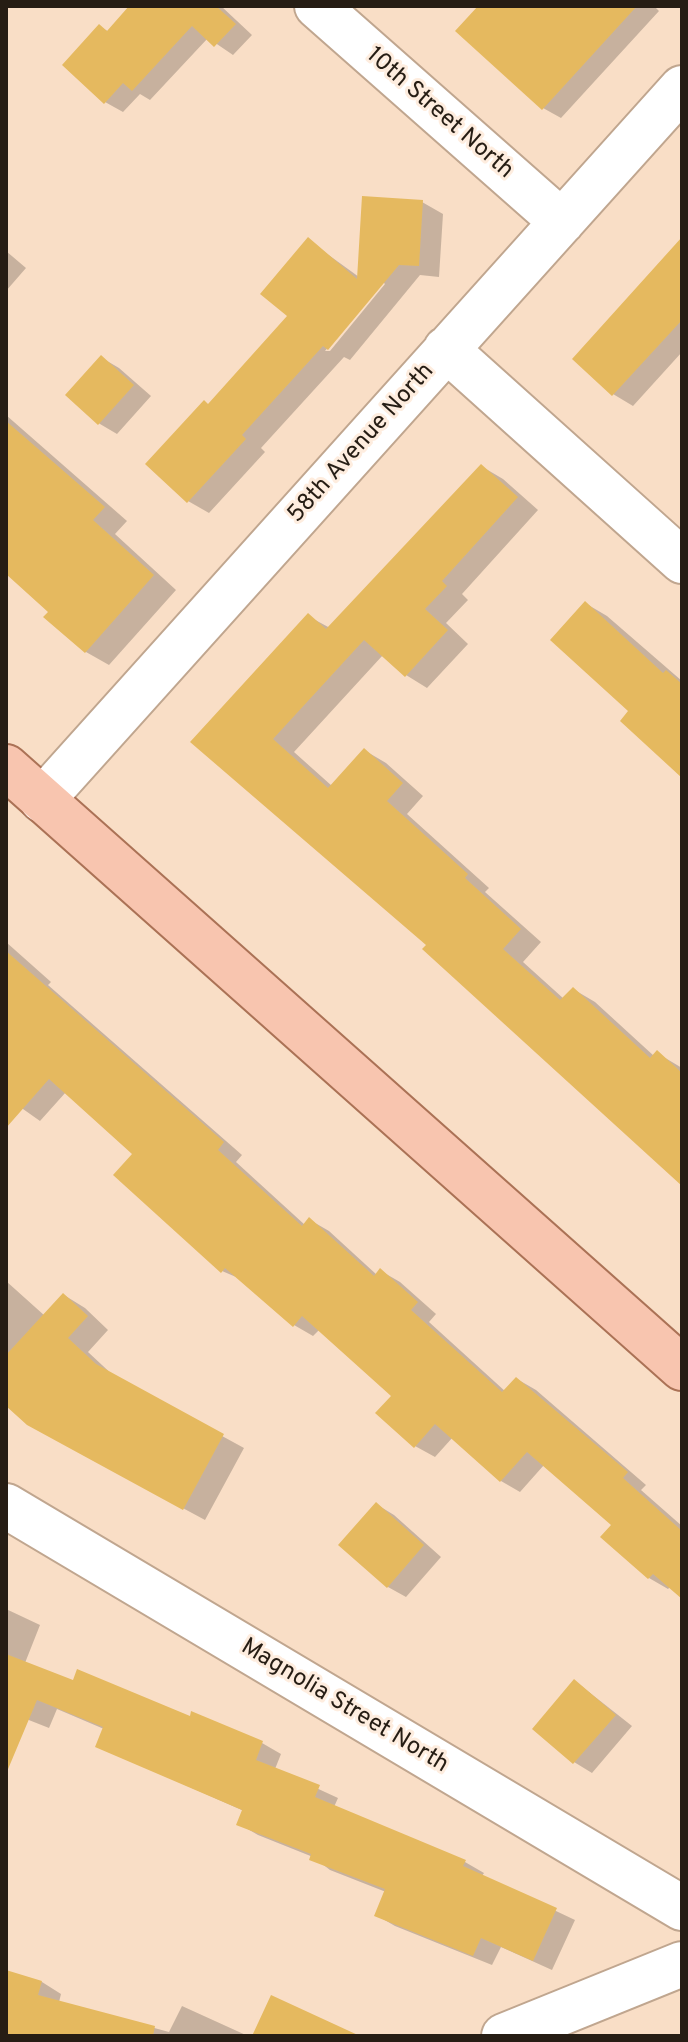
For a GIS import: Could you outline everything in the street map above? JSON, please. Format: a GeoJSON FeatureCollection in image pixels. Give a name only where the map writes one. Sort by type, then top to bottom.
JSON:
{"type":"FeatureCollection","features":[{"type":"Feature","properties":{"kind":"main road"},"geometry":{"type":"LineString","coordinates":[[6,767],[682,1368]]}},
{"type":"Feature","properties":{"kind":"street","name":"10th Street North"},"geometry":{"type":"LineString","coordinates":[[317,6],[562,222]]}},
{"type":"Feature","properties":{"kind":"street","name":"58th Avenue North"},"geometry":{"type":"LineString","coordinates":[[42,800],[682,88]]}},
{"type":"Feature","properties":{"kind":"street"},"geometry":{"type":"LineString","coordinates":[[446,349],[682,561]]}},
{"type":"Feature","properties":{"kind":"street","name":"Magnolia Street North"},"geometry":{"type":"LineString","coordinates":[[6,1506],[682,1908]]}},
{"type":"Feature","properties":{"kind":"street"},"geometry":{"type":"LineString","coordinates":[[504,2036],[682,1964]]}},
{"type":"Feature","properties":{"kind":"building"},"geometry":{"type":"Polygon","coordinates":[[[129,6],[216,6],[236,24],[214,47],[192,26],[132,91],[123,83],[104,104],[62,65],[99,24],[107,31],[129,6]]]}},
{"type":"Feature","properties":{"kind":"building"},"geometry":{"type":"Polygon","coordinates":[[[478,6],[637,6],[542,110],[455,31],[478,6]]]}},
{"type":"Feature","properties":{"kind":"building"},"geometry":{"type":"Polygon","coordinates":[[[362,196],[423,200],[419,266],[399,265],[328,350],[323,346],[242,435],[246,439],[187,503],[145,464],[204,400],[208,404],[287,316],[260,294],[308,237],[357,279],[362,196]]]}},
{"type":"Feature","properties":{"kind":"building"},"geometry":{"type":"Polygon","coordinates":[[[682,237],[682,320],[612,396],[572,359],[682,237]]]}},
{"type":"Feature","properties":{"kind":"building"},"geometry":{"type":"Polygon","coordinates":[[[101,355],[134,385],[98,425],[65,395],[101,355]]]}},
{"type":"Feature","properties":{"kind":"building"},"geometry":{"type":"Polygon","coordinates":[[[6,421],[105,507],[93,520],[154,575],[85,653],[43,617],[48,612],[6,574],[6,421]]]}},
{"type":"Feature","properties":{"kind":"building"},"geometry":{"type":"Polygon","coordinates":[[[481,464],[518,497],[442,581],[447,586],[425,609],[448,630],[405,677],[364,640],[273,739],[328,788],[364,748],[403,783],[387,801],[468,874],[465,878],[521,929],[503,949],[560,1000],[573,987],[650,1058],[657,1050],[682,1073],[682,1186],[422,949],[426,945],[190,742],[308,613],[326,629],[481,464]]]}},
{"type":"Feature","properties":{"kind":"building"},"geometry":{"type":"Polygon","coordinates":[[[585,601],[663,673],[666,670],[682,684],[682,778],[620,721],[628,711],[550,640],[585,601]]]}},
{"type":"Feature","properties":{"kind":"building"},"geometry":{"type":"Polygon","coordinates":[[[6,951],[224,1142],[218,1150],[302,1226],[309,1217],[374,1276],[380,1268],[418,1302],[411,1310],[502,1392],[516,1377],[628,1472],[623,1478],[682,1531],[682,1599],[653,1574],[648,1579],[600,1537],[611,1525],[527,1452],[500,1482],[435,1424],[414,1448],[375,1413],[391,1396],[302,1316],[293,1327],[225,1268],[221,1273],[113,1175],[132,1154],[49,1079],[6,1128],[6,951]]]}},
{"type":"Feature","properties":{"kind":"building"},"geometry":{"type":"Polygon","coordinates":[[[63,1293],[88,1316],[68,1338],[96,1364],[224,1434],[183,1510],[27,1425],[6,1406],[6,1355],[63,1293]]]}},
{"type":"Feature","properties":{"kind":"building"},"geometry":{"type":"Polygon","coordinates":[[[376,1502],[424,1545],[387,1588],[338,1545],[376,1502]]]}},
{"type":"Feature","properties":{"kind":"building"},"geometry":{"type":"Polygon","coordinates":[[[6,1654],[73,1680],[77,1669],[190,1716],[191,1711],[263,1741],[256,1760],[320,1785],[315,1797],[466,1860],[463,1866],[557,1908],[533,1961],[481,1938],[473,1956],[374,1916],[385,1889],[309,1860],[311,1854],[236,1825],[242,1810],[95,1747],[103,1727],[37,1700],[6,1774],[6,1654]]]}},
{"type":"Feature","properties":{"kind":"building"},"geometry":{"type":"Polygon","coordinates":[[[574,1679],[616,1715],[573,1764],[532,1729],[574,1679]]]}},
{"type":"Feature","properties":{"kind":"building"},"geometry":{"type":"Polygon","coordinates":[[[6,1970],[42,1981],[38,1995],[155,2026],[153,2036],[6,2036],[6,1970]]]}},
{"type":"Feature","properties":{"kind":"building"},"geometry":{"type":"Polygon","coordinates":[[[271,1995],[360,2036],[252,2036],[271,1995]]]}}]}
